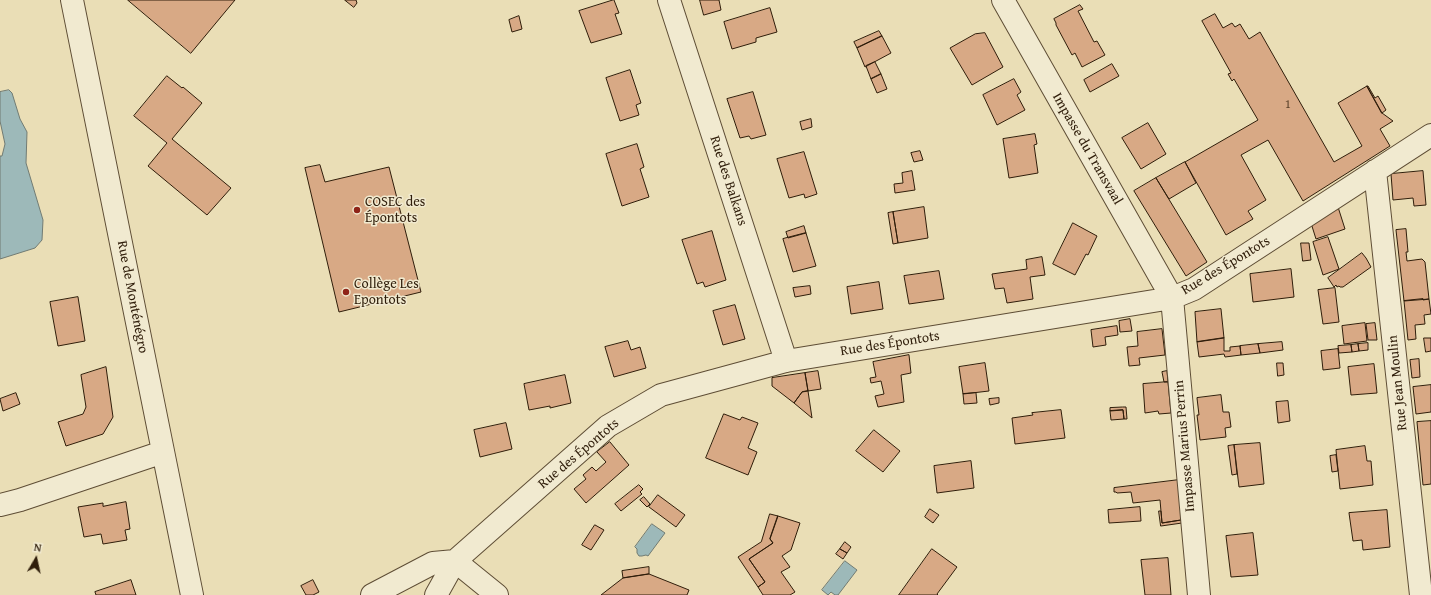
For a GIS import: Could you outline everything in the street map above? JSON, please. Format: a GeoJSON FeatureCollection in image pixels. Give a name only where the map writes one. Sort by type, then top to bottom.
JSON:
{"type":"FeatureCollection","features":[{"type":"Feature","properties":{"kind":"street","name":"Rue de Monténégro"},"geometry":{"type":"LineString","coordinates":[[72,0],[192,595]]}},
{"type":"Feature","properties":{"kind":"street","name":"Rue des Balkans"},"geometry":{"type":"LineString","coordinates":[[670,0],[786,361]]}},
{"type":"Feature","properties":{"kind":"street","name":"Impasse du Transvaal"},"geometry":{"type":"LineString","coordinates":[[1003,0],[1172,298]]}},
{"type":"Feature","properties":{"kind":"street","name":"Rue des Épontots"},"geometry":{"type":"LineString","coordinates":[[436,595],[455,561],[608,426],[661,395],[786,361],[1172,298],[1194,289],[1431,135]]}},
{"type":"Feature","properties":{"kind":"street","name":"Rue Jean Moulin"},"geometry":{"type":"LineString","coordinates":[[1376,171],[1422,521],[1421,595]]}},
{"type":"Feature","properties":{"kind":"street","name":"Impasse Marius Perrin"},"geometry":{"type":"LineString","coordinates":[[1172,298],[1199,595]]}},
{"type":"Feature","properties":{"kind":"street"},"geometry":{"type":"LineString","coordinates":[[0,505],[20,500],[163,452]]}},
{"type":"Feature","properties":{"kind":"street"},"geometry":{"type":"LineString","coordinates":[[372,595],[433,563],[455,561],[497,595]]}},
{"type":"Feature","properties":{"kind":"water"},"geometry":{"type":"Polygon","coordinates":[[[9,90],[12,93],[20,119],[27,132],[26,163],[43,220],[42,240],[35,248],[0,259],[0,156],[2,156],[5,144],[0,121],[0,92],[9,90]]]}},
{"type":"Feature","properties":{"kind":"water"},"geometry":{"type":"Polygon","coordinates":[[[652,524],[665,533],[648,556],[639,556],[635,547],[652,524]]]}},
{"type":"Feature","properties":{"kind":"water"},"geometry":{"type":"Polygon","coordinates":[[[845,561],[857,570],[838,595],[831,592],[828,595],[822,590],[845,561]]]}},
{"type":"Feature","properties":{"kind":"building"},"geometry":{"type":"Polygon","coordinates":[[[128,0],[235,0],[191,53],[128,0]]]}},
{"type":"Feature","properties":{"kind":"building"},"geometry":{"type":"Polygon","coordinates":[[[345,0],[356,0],[357,3],[354,7],[345,0]]]}},
{"type":"Feature","properties":{"kind":"building"},"geometry":{"type":"Polygon","coordinates":[[[614,0],[619,13],[615,14],[622,34],[591,43],[579,11],[614,0]]]}},
{"type":"Feature","properties":{"kind":"building"},"geometry":{"type":"Polygon","coordinates":[[[700,0],[719,0],[721,10],[704,15],[700,0]]]}},
{"type":"Feature","properties":{"kind":"building"},"geometry":{"type":"Polygon","coordinates":[[[1080,5],[1083,9],[1078,11],[1094,42],[1097,41],[1105,55],[1082,67],[1075,53],[1072,55],[1054,19],[1080,5]]]}},
{"type":"Feature","properties":{"kind":"building"},"geometry":{"type":"Polygon","coordinates":[[[770,8],[777,32],[756,38],[756,42],[732,49],[724,22],[770,8]]]}},
{"type":"Feature","properties":{"kind":"building"},"geometry":{"type":"Polygon","coordinates":[[[1215,14],[1223,28],[1232,23],[1235,27],[1240,24],[1249,39],[1260,32],[1334,162],[1362,146],[1338,103],[1367,86],[1382,113],[1393,121],[1380,129],[1390,146],[1303,201],[1268,140],[1241,155],[1266,200],[1248,211],[1253,219],[1226,235],[1185,162],[1258,120],[1234,79],[1232,81],[1228,74],[1231,73],[1202,21],[1215,14]]]}},
{"type":"Feature","properties":{"kind":"building"},"geometry":{"type":"Polygon","coordinates":[[[519,16],[522,29],[512,32],[509,20],[519,16]]]}},
{"type":"Feature","properties":{"kind":"building"},"geometry":{"type":"Polygon","coordinates":[[[879,31],[882,36],[857,48],[854,42],[879,31]]]}},
{"type":"Feature","properties":{"kind":"building"},"geometry":{"type":"Polygon","coordinates":[[[985,33],[1003,67],[972,85],[950,48],[975,34],[985,33]]]}},
{"type":"Feature","properties":{"kind":"building"},"geometry":{"type":"Polygon","coordinates":[[[882,36],[891,53],[865,67],[857,48],[882,36]]]}},
{"type":"Feature","properties":{"kind":"building"},"geometry":{"type":"Polygon","coordinates":[[[875,62],[881,74],[871,79],[866,66],[875,62]]]}},
{"type":"Feature","properties":{"kind":"building"},"geometry":{"type":"Polygon","coordinates":[[[1112,64],[1119,76],[1090,92],[1084,80],[1112,64]]]}},
{"type":"Feature","properties":{"kind":"building"},"geometry":{"type":"Polygon","coordinates":[[[630,70],[641,103],[636,105],[639,115],[620,121],[606,78],[630,70]]]}},
{"type":"Feature","properties":{"kind":"building"},"geometry":{"type":"Polygon","coordinates":[[[881,74],[887,89],[877,93],[871,79],[881,74]]]}},
{"type":"Feature","properties":{"kind":"building"},"geometry":{"type":"Polygon","coordinates":[[[167,76],[202,103],[172,139],[231,188],[207,215],[148,166],[167,143],[134,116],[167,76]]]}},
{"type":"Feature","properties":{"kind":"building"},"geometry":{"type":"Polygon","coordinates":[[[1014,79],[1021,92],[1017,95],[1025,110],[997,125],[983,95],[1014,79]]]}},
{"type":"Feature","properties":{"kind":"building"},"geometry":{"type":"Polygon","coordinates":[[[1367,86],[1375,98],[1378,96],[1386,110],[1382,113],[1367,86]]]}},
{"type":"Feature","properties":{"kind":"building"},"geometry":{"type":"Polygon","coordinates":[[[753,92],[766,135],[751,139],[749,136],[740,138],[727,99],[753,92]]]}},
{"type":"Feature","properties":{"kind":"building"},"geometry":{"type":"Polygon","coordinates":[[[811,119],[812,127],[802,130],[800,122],[811,119]]]}},
{"type":"Feature","properties":{"kind":"building"},"geometry":{"type":"Polygon","coordinates":[[[1148,123],[1166,154],[1141,169],[1122,138],[1148,123]]]}},
{"type":"Feature","properties":{"kind":"building"},"geometry":{"type":"Polygon","coordinates":[[[1035,134],[1037,144],[1034,145],[1038,173],[1009,178],[1003,139],[1035,134]]]}},
{"type":"Feature","properties":{"kind":"building"},"geometry":{"type":"Polygon","coordinates":[[[637,144],[644,167],[640,169],[649,197],[622,206],[606,154],[637,144]]]}},
{"type":"Feature","properties":{"kind":"building"},"geometry":{"type":"Polygon","coordinates":[[[920,151],[923,160],[914,162],[911,153],[920,151]]]}},
{"type":"Feature","properties":{"kind":"building"},"geometry":{"type":"Polygon","coordinates":[[[804,152],[817,194],[805,198],[804,194],[789,198],[777,159],[804,152]]]}},
{"type":"Feature","properties":{"kind":"building"},"geometry":{"type":"Polygon","coordinates":[[[1185,162],[1196,183],[1169,199],[1156,178],[1185,162]]]}},
{"type":"Feature","properties":{"kind":"building","name":"COSEC des Épontots"},"geometry":{"type":"Polygon","coordinates":[[[320,165],[325,182],[389,167],[421,292],[339,312],[305,168],[320,165]]]}},
{"type":"Feature","properties":{"kind":"building"},"geometry":{"type":"Polygon","coordinates":[[[912,171],[915,190],[895,193],[894,184],[903,183],[902,173],[912,171]]]}},
{"type":"Feature","properties":{"kind":"building"},"geometry":{"type":"Polygon","coordinates":[[[1423,171],[1426,205],[1414,206],[1413,198],[1393,200],[1391,174],[1423,171]]]}},
{"type":"Feature","properties":{"kind":"building"},"geometry":{"type":"Polygon","coordinates":[[[1156,178],[1207,262],[1186,276],[1134,191],[1156,178]]]}},
{"type":"Feature","properties":{"kind":"building"},"geometry":{"type":"Polygon","coordinates":[[[924,207],[928,238],[898,243],[893,212],[924,207]]]}},
{"type":"Feature","properties":{"kind":"building"},"geometry":{"type":"Polygon","coordinates":[[[1338,207],[1345,229],[1316,239],[1311,223],[1338,207]]]}},
{"type":"Feature","properties":{"kind":"building"},"geometry":{"type":"Polygon","coordinates":[[[893,212],[898,243],[893,244],[888,213],[893,212]]]}},
{"type":"Feature","properties":{"kind":"building"},"geometry":{"type":"Polygon","coordinates":[[[1073,223],[1097,236],[1088,255],[1086,254],[1075,275],[1053,264],[1073,223]]]}},
{"type":"Feature","properties":{"kind":"building"},"geometry":{"type":"Polygon","coordinates":[[[804,226],[806,233],[788,238],[786,232],[804,226]]]}},
{"type":"Feature","properties":{"kind":"building"},"geometry":{"type":"Polygon","coordinates":[[[1406,229],[1408,252],[1406,252],[1407,261],[1422,259],[1425,262],[1429,299],[1404,301],[1396,230],[1406,229]]]}},
{"type":"Feature","properties":{"kind":"building"},"geometry":{"type":"Polygon","coordinates":[[[712,231],[726,280],[705,287],[703,282],[697,284],[682,240],[712,231]]]}},
{"type":"Feature","properties":{"kind":"building"},"geometry":{"type":"Polygon","coordinates":[[[806,233],[816,266],[793,272],[783,239],[806,233]]]}},
{"type":"Feature","properties":{"kind":"building"},"geometry":{"type":"Polygon","coordinates":[[[1328,237],[1339,269],[1323,275],[1313,242],[1328,237]]]}},
{"type":"Feature","properties":{"kind":"building"},"geometry":{"type":"Polygon","coordinates":[[[1301,243],[1309,243],[1311,260],[1303,261],[1301,243]]]}},
{"type":"Feature","properties":{"kind":"building"},"geometry":{"type":"Polygon","coordinates":[[[1362,253],[1371,267],[1343,287],[1337,287],[1336,285],[1334,287],[1328,278],[1362,253]]]}},
{"type":"Feature","properties":{"kind":"building"},"geometry":{"type":"Polygon","coordinates":[[[1042,257],[1045,275],[1030,277],[1033,299],[1007,303],[1004,288],[995,289],[992,274],[1027,269],[1026,260],[1042,257]]]}},
{"type":"Feature","properties":{"kind":"building"},"geometry":{"type":"Polygon","coordinates":[[[1291,269],[1294,297],[1253,302],[1250,274],[1291,269]]]}},
{"type":"Feature","properties":{"kind":"building"},"geometry":{"type":"Polygon","coordinates":[[[939,271],[944,299],[909,304],[904,276],[939,271]]]}},
{"type":"Feature","properties":{"kind":"building"},"geometry":{"type":"Polygon","coordinates":[[[879,282],[883,309],[851,314],[847,287],[879,282]]]}},
{"type":"Feature","properties":{"kind":"building"},"geometry":{"type":"Polygon","coordinates":[[[810,286],[811,294],[795,297],[793,288],[810,286]]]}},
{"type":"Feature","properties":{"kind":"building"},"geometry":{"type":"Polygon","coordinates":[[[1335,288],[1339,322],[1323,324],[1318,290],[1335,288]]]}},
{"type":"Feature","properties":{"kind":"building"},"geometry":{"type":"Polygon","coordinates":[[[78,297],[85,341],[58,346],[50,302],[78,297]]]}},
{"type":"Feature","properties":{"kind":"building"},"geometry":{"type":"Polygon","coordinates":[[[1429,299],[1431,314],[1424,315],[1425,324],[1415,325],[1416,339],[1408,340],[1404,301],[1429,299]]]}},
{"type":"Feature","properties":{"kind":"building"},"geometry":{"type":"Polygon","coordinates":[[[735,305],[745,339],[723,345],[713,311],[735,305]]]}},
{"type":"Feature","properties":{"kind":"building"},"geometry":{"type":"Polygon","coordinates":[[[1221,309],[1224,338],[1197,342],[1195,312],[1221,309]]]}},
{"type":"Feature","properties":{"kind":"building"},"geometry":{"type":"Polygon","coordinates":[[[1130,319],[1132,331],[1120,332],[1119,321],[1130,319]]]}},
{"type":"Feature","properties":{"kind":"building"},"geometry":{"type":"Polygon","coordinates":[[[1365,323],[1367,341],[1344,344],[1342,326],[1365,323]]]}},
{"type":"Feature","properties":{"kind":"building"},"geometry":{"type":"Polygon","coordinates":[[[1375,323],[1377,340],[1368,340],[1366,324],[1375,323]]]}},
{"type":"Feature","properties":{"kind":"building"},"geometry":{"type":"Polygon","coordinates":[[[1117,326],[1118,335],[1105,337],[1106,345],[1093,347],[1091,330],[1117,326]]]}},
{"type":"Feature","properties":{"kind":"building"},"geometry":{"type":"Polygon","coordinates":[[[1162,329],[1165,355],[1139,358],[1140,365],[1129,366],[1127,347],[1138,346],[1137,332],[1162,329]]]}},
{"type":"Feature","properties":{"kind":"building"},"geometry":{"type":"Polygon","coordinates":[[[1224,338],[1224,351],[1230,351],[1230,347],[1240,346],[1241,355],[1225,357],[1224,354],[1199,357],[1197,342],[1224,338]]]}},
{"type":"Feature","properties":{"kind":"building"},"geometry":{"type":"Polygon","coordinates":[[[1424,338],[1431,338],[1431,351],[1426,352],[1424,338]]]}},
{"type":"Feature","properties":{"kind":"building"},"geometry":{"type":"Polygon","coordinates":[[[628,341],[631,350],[640,347],[646,368],[614,377],[605,347],[628,341]]]}},
{"type":"Feature","properties":{"kind":"building"},"geometry":{"type":"Polygon","coordinates":[[[1282,342],[1283,350],[1260,353],[1258,344],[1282,342]]]}},
{"type":"Feature","properties":{"kind":"building"},"geometry":{"type":"Polygon","coordinates":[[[1368,343],[1368,350],[1359,351],[1358,344],[1368,343]]]}},
{"type":"Feature","properties":{"kind":"building"},"geometry":{"type":"Polygon","coordinates":[[[1258,344],[1260,353],[1241,355],[1240,346],[1258,344]]]}},
{"type":"Feature","properties":{"kind":"building"},"geometry":{"type":"Polygon","coordinates":[[[1358,344],[1359,351],[1352,352],[1351,345],[1358,344]]]}},
{"type":"Feature","properties":{"kind":"building"},"geometry":{"type":"Polygon","coordinates":[[[1351,345],[1352,352],[1339,353],[1338,346],[1351,345]]]}},
{"type":"Feature","properties":{"kind":"building"},"geometry":{"type":"Polygon","coordinates":[[[1338,349],[1340,368],[1323,370],[1321,351],[1338,349]]]}},
{"type":"Feature","properties":{"kind":"building"},"geometry":{"type":"Polygon","coordinates":[[[909,355],[911,373],[901,375],[904,402],[878,407],[875,396],[884,394],[881,381],[871,383],[870,378],[876,377],[873,362],[909,355]]]}},
{"type":"Feature","properties":{"kind":"building"},"geometry":{"type":"Polygon","coordinates":[[[1419,359],[1420,377],[1412,378],[1410,360],[1419,359]]]}},
{"type":"Feature","properties":{"kind":"building"},"geometry":{"type":"Polygon","coordinates":[[[985,363],[989,391],[963,394],[959,367],[985,363]]]}},
{"type":"Feature","properties":{"kind":"building"},"geometry":{"type":"Polygon","coordinates":[[[1277,363],[1283,363],[1284,375],[1278,376],[1277,363]]]}},
{"type":"Feature","properties":{"kind":"building"},"geometry":{"type":"Polygon","coordinates":[[[1374,364],[1377,393],[1351,395],[1348,367],[1374,364]]]}},
{"type":"Feature","properties":{"kind":"building"},"geometry":{"type":"Polygon","coordinates":[[[106,367],[113,417],[103,434],[66,446],[58,422],[83,414],[86,407],[81,375],[106,367]]]}},
{"type":"Feature","properties":{"kind":"building"},"geometry":{"type":"Polygon","coordinates":[[[818,371],[821,389],[808,391],[805,373],[818,371]]]}},
{"type":"Feature","properties":{"kind":"building"},"geometry":{"type":"Polygon","coordinates":[[[1167,371],[1168,382],[1164,382],[1162,372],[1167,371]]]}},
{"type":"Feature","properties":{"kind":"building"},"geometry":{"type":"Polygon","coordinates":[[[805,373],[808,391],[802,392],[794,403],[772,386],[772,378],[805,373]]]}},
{"type":"Feature","properties":{"kind":"building"},"geometry":{"type":"Polygon","coordinates":[[[565,375],[571,403],[550,408],[550,406],[529,410],[524,384],[565,375]]]}},
{"type":"Feature","properties":{"kind":"building"},"geometry":{"type":"Polygon","coordinates":[[[1168,382],[1171,413],[1159,414],[1158,411],[1145,413],[1143,384],[1168,382]]]}},
{"type":"Feature","properties":{"kind":"building"},"geometry":{"type":"Polygon","coordinates":[[[1431,385],[1431,412],[1416,414],[1413,387],[1431,385]]]}},
{"type":"Feature","properties":{"kind":"building"},"geometry":{"type":"Polygon","coordinates":[[[808,391],[812,418],[794,403],[802,392],[808,391]]]}},
{"type":"Feature","properties":{"kind":"building"},"geometry":{"type":"Polygon","coordinates":[[[16,393],[20,404],[3,411],[0,399],[16,393]]]}},
{"type":"Feature","properties":{"kind":"building"},"geometry":{"type":"Polygon","coordinates":[[[976,393],[977,403],[964,404],[963,394],[976,393]]]}},
{"type":"Feature","properties":{"kind":"building"},"geometry":{"type":"Polygon","coordinates":[[[1221,395],[1223,412],[1229,412],[1231,427],[1225,428],[1226,437],[1200,440],[1197,415],[1199,415],[1197,398],[1221,395]]]}},
{"type":"Feature","properties":{"kind":"building"},"geometry":{"type":"Polygon","coordinates":[[[999,398],[999,403],[990,405],[989,399],[999,398]]]}},
{"type":"Feature","properties":{"kind":"building"},"geometry":{"type":"Polygon","coordinates":[[[1288,401],[1290,421],[1278,423],[1276,402],[1288,401]]]}},
{"type":"Feature","properties":{"kind":"building"},"geometry":{"type":"Polygon","coordinates":[[[1126,407],[1127,419],[1124,419],[1123,410],[1110,411],[1110,408],[1126,407]]]}},
{"type":"Feature","properties":{"kind":"building"},"geometry":{"type":"Polygon","coordinates":[[[1061,410],[1065,438],[1015,444],[1012,418],[1033,415],[1032,413],[1061,410]]]}},
{"type":"Feature","properties":{"kind":"building"},"geometry":{"type":"Polygon","coordinates":[[[1123,410],[1124,419],[1111,420],[1110,411],[1123,410]]]}},
{"type":"Feature","properties":{"kind":"building"},"geometry":{"type":"Polygon","coordinates":[[[724,414],[740,420],[742,417],[758,423],[748,448],[757,452],[748,475],[706,458],[724,414]]]}},
{"type":"Feature","properties":{"kind":"building"},"geometry":{"type":"Polygon","coordinates":[[[1431,421],[1431,484],[1423,485],[1417,422],[1431,421]]]}},
{"type":"Feature","properties":{"kind":"building"},"geometry":{"type":"Polygon","coordinates":[[[506,423],[512,449],[480,457],[474,430],[506,423]]]}},
{"type":"Feature","properties":{"kind":"building"},"geometry":{"type":"Polygon","coordinates":[[[874,430],[900,451],[883,472],[856,451],[874,430]]]}},
{"type":"Feature","properties":{"kind":"building"},"geometry":{"type":"Polygon","coordinates":[[[610,442],[629,465],[586,503],[574,489],[586,479],[583,475],[592,467],[596,471],[606,462],[597,452],[610,442]]]}},
{"type":"Feature","properties":{"kind":"building"},"geometry":{"type":"Polygon","coordinates":[[[1260,443],[1264,484],[1239,487],[1234,445],[1260,443]]]}},
{"type":"Feature","properties":{"kind":"building"},"geometry":{"type":"Polygon","coordinates":[[[1234,445],[1237,474],[1232,475],[1228,446],[1234,445]]]}},
{"type":"Feature","properties":{"kind":"building"},"geometry":{"type":"Polygon","coordinates":[[[1365,446],[1367,461],[1371,461],[1373,485],[1340,489],[1336,450],[1365,446]]]}},
{"type":"Feature","properties":{"kind":"building"},"geometry":{"type":"Polygon","coordinates":[[[1336,455],[1338,471],[1332,472],[1330,456],[1336,455]]]}},
{"type":"Feature","properties":{"kind":"building"},"geometry":{"type":"Polygon","coordinates":[[[971,461],[974,488],[937,493],[934,466],[971,461]]]}},
{"type":"Feature","properties":{"kind":"building"},"geometry":{"type":"Polygon","coordinates":[[[1179,480],[1181,520],[1162,523],[1160,500],[1133,503],[1131,492],[1114,492],[1114,488],[1179,480]]]}},
{"type":"Feature","properties":{"kind":"building"},"geometry":{"type":"Polygon","coordinates":[[[639,485],[643,489],[640,492],[642,494],[621,511],[615,504],[639,485]]]}},
{"type":"Feature","properties":{"kind":"building"},"geometry":{"type":"Polygon","coordinates":[[[658,495],[685,515],[676,527],[649,507],[658,495]]]}},
{"type":"Feature","properties":{"kind":"building"},"geometry":{"type":"Polygon","coordinates":[[[644,497],[650,504],[647,507],[640,500],[644,497]]]}},
{"type":"Feature","properties":{"kind":"building"},"geometry":{"type":"Polygon","coordinates":[[[126,502],[130,529],[125,530],[127,540],[103,544],[101,534],[84,537],[78,507],[103,503],[103,506],[126,502]]]}},
{"type":"Feature","properties":{"kind":"building"},"geometry":{"type":"Polygon","coordinates":[[[1140,507],[1141,521],[1109,523],[1108,510],[1140,507]]]}},
{"type":"Feature","properties":{"kind":"building"},"geometry":{"type":"Polygon","coordinates":[[[930,509],[939,515],[933,523],[925,517],[930,509]]]}},
{"type":"Feature","properties":{"kind":"building"},"geometry":{"type":"Polygon","coordinates":[[[1387,510],[1390,547],[1363,550],[1362,540],[1353,541],[1349,513],[1387,510]]]}},
{"type":"Feature","properties":{"kind":"building"},"geometry":{"type":"Polygon","coordinates":[[[1159,511],[1161,511],[1162,523],[1181,520],[1182,523],[1161,526],[1159,511]]]}},
{"type":"Feature","properties":{"kind":"building"},"geometry":{"type":"Polygon","coordinates":[[[770,514],[778,516],[770,539],[773,543],[749,559],[765,582],[758,587],[738,557],[761,542],[770,514]]]}},
{"type":"Feature","properties":{"kind":"building"},"geometry":{"type":"Polygon","coordinates":[[[778,516],[800,523],[791,550],[782,556],[790,567],[781,572],[795,592],[790,595],[763,595],[758,587],[765,582],[749,559],[773,543],[770,539],[778,516]]]}},
{"type":"Feature","properties":{"kind":"building"},"geometry":{"type":"Polygon","coordinates":[[[595,525],[604,530],[591,550],[582,545],[595,525]]]}},
{"type":"Feature","properties":{"kind":"building"},"geometry":{"type":"Polygon","coordinates":[[[1253,533],[1258,575],[1231,577],[1226,536],[1253,533]]]}},
{"type":"Feature","properties":{"kind":"building"},"geometry":{"type":"Polygon","coordinates":[[[845,542],[851,547],[847,553],[840,549],[845,542]]]}},
{"type":"Feature","properties":{"kind":"building"},"geometry":{"type":"Polygon","coordinates":[[[840,549],[847,553],[843,559],[836,554],[840,549]]]}},
{"type":"Feature","properties":{"kind":"building"},"geometry":{"type":"Polygon","coordinates":[[[932,549],[957,567],[937,594],[938,595],[899,595],[932,549]]]}},
{"type":"Feature","properties":{"kind":"building"},"geometry":{"type":"Polygon","coordinates":[[[1168,558],[1171,595],[1145,595],[1141,560],[1168,558]]]}},
{"type":"Feature","properties":{"kind":"building"},"geometry":{"type":"Polygon","coordinates":[[[649,567],[649,574],[623,578],[622,571],[649,567]]]}},
{"type":"Feature","properties":{"kind":"building"},"geometry":{"type":"Polygon","coordinates":[[[649,574],[689,590],[687,595],[601,595],[623,578],[649,574]]]}},
{"type":"Feature","properties":{"kind":"building"},"geometry":{"type":"Polygon","coordinates":[[[131,580],[136,595],[96,595],[95,592],[131,580]]]}},
{"type":"Feature","properties":{"kind":"building"},"geometry":{"type":"Polygon","coordinates":[[[313,580],[319,592],[313,595],[306,595],[301,586],[313,580]]]}},
{"type":"Feature","properties":{"kind":"place","name":"COSEC des Épontots"},"geometry":{"type":"Point","coordinates":[357,210]}},
{"type":"Feature","properties":{"kind":"place","name":"Collège Les Epontots"},"geometry":{"type":"Point","coordinates":[346,292]}}]}
